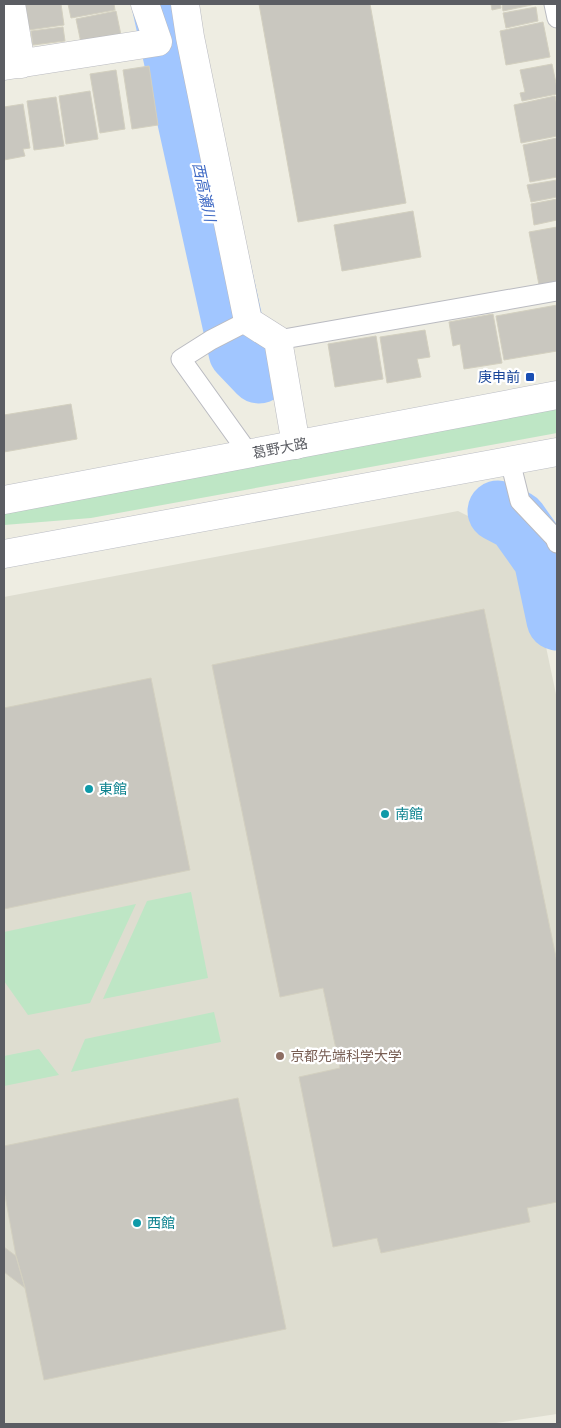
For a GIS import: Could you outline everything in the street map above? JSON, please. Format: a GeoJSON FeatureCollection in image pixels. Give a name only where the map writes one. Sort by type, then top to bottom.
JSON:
{"type":"FeatureCollection","features":[{"type":"Feature","properties":{"kind":"street"},"geometry":{"type":"LineString","coordinates":[[11,4],[12,65],[158,42],[145,4]]}},
{"type":"Feature","properties":{"kind":"street"},"geometry":{"type":"LineString","coordinates":[[186,4],[190,37],[248,321],[278,340],[296,445]]}},
{"type":"Feature","properties":{"kind":"street","name":"葛野大路"},"geometry":{"type":"LineString","coordinates":[[4,500],[557,396]]}},
{"type":"Feature","properties":{"kind":"street"},"geometry":{"type":"LineString","coordinates":[[4,554],[557,452]]}},
{"type":"Feature","properties":{"kind":"lane"},"geometry":{"type":"LineString","coordinates":[[554,4],[557,18]]}},
{"type":"Feature","properties":{"kind":"lane"},"geometry":{"type":"LineString","coordinates":[[278,340],[557,291]]}},
{"type":"Feature","properties":{"kind":"lane"},"geometry":{"type":"LineString","coordinates":[[248,321],[211,340],[181,359],[249,454]]}},
{"type":"Feature","properties":{"kind":"lane"},"geometry":{"type":"LineString","coordinates":[[510,461],[520,501],[555,538],[557,543]]}},
{"type":"Feature","properties":{"kind":"shaded area","name":"京都先端科学大学"},"geometry":{"type":"Polygon","coordinates":[[[458,511],[478,521],[497,534],[513,550],[525,569],[534,590],[557,699],[557,1414],[489,1424],[4,1424],[4,597],[458,511]]]}},
{"type":"Feature","properties":{"kind":"green space"},"geometry":{"type":"Polygon","coordinates":[[[557,409],[557,433],[91,518],[4,525],[4,513],[557,409]]]}},
{"type":"Feature","properties":{"kind":"green space"},"geometry":{"type":"Polygon","coordinates":[[[191,892],[208,978],[103,999],[147,901],[191,892]]]}},
{"type":"Feature","properties":{"kind":"green space"},"geometry":{"type":"Polygon","coordinates":[[[136,904],[90,1003],[28,1015],[4,981],[4,932],[136,904]]]}},
{"type":"Feature","properties":{"kind":"green space"},"geometry":{"type":"Polygon","coordinates":[[[214,1012],[221,1042],[71,1072],[85,1039],[214,1012]]]}},
{"type":"Feature","properties":{"kind":"green space"},"geometry":{"type":"Polygon","coordinates":[[[39,1049],[59,1075],[4,1086],[4,1056],[39,1049]]]}},
{"type":"Feature","properties":{"kind":"building"},"geometry":{"type":"Polygon","coordinates":[[[25,4],[61,4],[64,25],[29,30],[25,4]]]}},
{"type":"Feature","properties":{"kind":"building"},"geometry":{"type":"Polygon","coordinates":[[[68,4],[114,4],[115,10],[71,18],[68,4]]]}},
{"type":"Feature","properties":{"kind":"building"},"geometry":{"type":"Polygon","coordinates":[[[259,4],[370,4],[406,203],[298,222],[259,4]]]}},
{"type":"Feature","properties":{"kind":"building"},"geometry":{"type":"Polygon","coordinates":[[[491,4],[500,4],[501,8],[492,10],[491,4]]]}},
{"type":"Feature","properties":{"kind":"building"},"geometry":{"type":"Polygon","coordinates":[[[502,4],[536,4],[503,11],[502,4]]]}},
{"type":"Feature","properties":{"kind":"building"},"geometry":{"type":"Polygon","coordinates":[[[536,7],[538,21],[506,28],[503,13],[536,7]]]}},
{"type":"Feature","properties":{"kind":"building"},"geometry":{"type":"Polygon","coordinates":[[[116,11],[121,35],[81,43],[76,19],[116,11]]]}},
{"type":"Feature","properties":{"kind":"building"},"geometry":{"type":"Polygon","coordinates":[[[543,22],[550,57],[506,65],[500,31],[543,22]]]}},
{"type":"Feature","properties":{"kind":"building"},"geometry":{"type":"Polygon","coordinates":[[[63,27],[65,41],[33,45],[31,31],[63,27]]]}},
{"type":"Feature","properties":{"kind":"building"},"geometry":{"type":"Polygon","coordinates":[[[552,64],[557,94],[522,101],[520,93],[525,92],[520,70],[552,64]]]}},
{"type":"Feature","properties":{"kind":"building"},"geometry":{"type":"Polygon","coordinates":[[[149,66],[158,125],[132,129],[123,70],[149,66]]]}},
{"type":"Feature","properties":{"kind":"building"},"geometry":{"type":"Polygon","coordinates":[[[116,70],[125,129],[100,133],[90,74],[116,70]]]}},
{"type":"Feature","properties":{"kind":"building"},"geometry":{"type":"Polygon","coordinates":[[[90,91],[98,139],[66,144],[59,96],[90,91]]]}},
{"type":"Feature","properties":{"kind":"building"},"geometry":{"type":"Polygon","coordinates":[[[555,96],[557,136],[521,143],[514,105],[555,96]]]}},
{"type":"Feature","properties":{"kind":"building"},"geometry":{"type":"Polygon","coordinates":[[[56,97],[64,146],[34,150],[27,101],[56,97]]]}},
{"type":"Feature","properties":{"kind":"building"},"geometry":{"type":"Polygon","coordinates":[[[23,104],[30,148],[23,149],[25,156],[4,160],[4,107],[23,104]]]}},
{"type":"Feature","properties":{"kind":"building"},"geometry":{"type":"Polygon","coordinates":[[[557,138],[557,177],[530,182],[523,145],[557,138]]]}},
{"type":"Feature","properties":{"kind":"building"},"geometry":{"type":"Polygon","coordinates":[[[557,180],[557,197],[531,202],[527,185],[557,180]]]}},
{"type":"Feature","properties":{"kind":"building"},"geometry":{"type":"Polygon","coordinates":[[[557,199],[557,220],[534,225],[531,204],[557,199]]]}},
{"type":"Feature","properties":{"kind":"building"},"geometry":{"type":"Polygon","coordinates":[[[413,211],[421,257],[342,271],[334,225],[413,211]]]}},
{"type":"Feature","properties":{"kind":"building"},"geometry":{"type":"Polygon","coordinates":[[[557,227],[557,282],[539,285],[529,232],[557,227]]]}},
{"type":"Feature","properties":{"kind":"building"},"geometry":{"type":"Polygon","coordinates":[[[557,305],[557,351],[504,360],[496,316],[557,305]]]}},
{"type":"Feature","properties":{"kind":"building"},"geometry":{"type":"Polygon","coordinates":[[[493,314],[502,363],[464,369],[460,344],[453,346],[449,322],[493,314]]]}},
{"type":"Feature","properties":{"kind":"building"},"geometry":{"type":"Polygon","coordinates":[[[425,330],[430,357],[417,359],[421,377],[387,383],[380,337],[425,330]]]}},
{"type":"Feature","properties":{"kind":"building"},"geometry":{"type":"Polygon","coordinates":[[[376,336],[383,379],[335,387],[328,344],[376,336]]]}},
{"type":"Feature","properties":{"kind":"building"},"geometry":{"type":"Polygon","coordinates":[[[71,404],[77,439],[4,452],[4,415],[71,404]]]}},
{"type":"Feature","properties":{"kind":"building","name":"南館"},"geometry":{"type":"Polygon","coordinates":[[[484,609],[557,962],[557,1202],[527,1208],[530,1222],[381,1253],[377,1238],[333,1247],[299,1077],[340,1068],[323,988],[280,997],[212,665],[484,609]]]}},
{"type":"Feature","properties":{"kind":"building","name":"東館"},"geometry":{"type":"Polygon","coordinates":[[[151,678],[190,870],[4,909],[4,708],[151,678]]]}},
{"type":"Feature","properties":{"kind":"building","name":"西館"},"geometry":{"type":"Polygon","coordinates":[[[238,1098],[286,1329],[44,1380],[25,1288],[16,1256],[4,1190],[4,1146],[238,1098]]]}},
{"type":"Feature","properties":{"kind":"building"},"geometry":{"type":"Polygon","coordinates":[[[4,1247],[16,1256],[25,1288],[4,1272],[4,1247]]]}},
{"type":"Feature","properties":{"kind":"waterway","name":"西高瀬川"},"geometry":{"type":"LineString","coordinates":[[162,4],[239,352],[259,373]]}},
{"type":"Feature","properties":{"kind":"waterway","name":"西高瀬川"},"geometry":{"type":"LineString","coordinates":[[498,511],[517,521],[544,559],[557,620]]}},
{"type":"Feature","properties":{"kind":"place","name":"庚申前"},"geometry":{"type":"Point","coordinates":[530,377]}},
{"type":"Feature","properties":{"kind":"place","name":"東館"},"geometry":{"type":"Point","coordinates":[89,789]}},
{"type":"Feature","properties":{"kind":"place","name":"南館"},"geometry":{"type":"Point","coordinates":[385,814]}},
{"type":"Feature","properties":{"kind":"place","name":"京都先端科学大学"},"geometry":{"type":"Point","coordinates":[280,1056]}},
{"type":"Feature","properties":{"kind":"place","name":"西館"},"geometry":{"type":"Point","coordinates":[137,1223]}}]}
